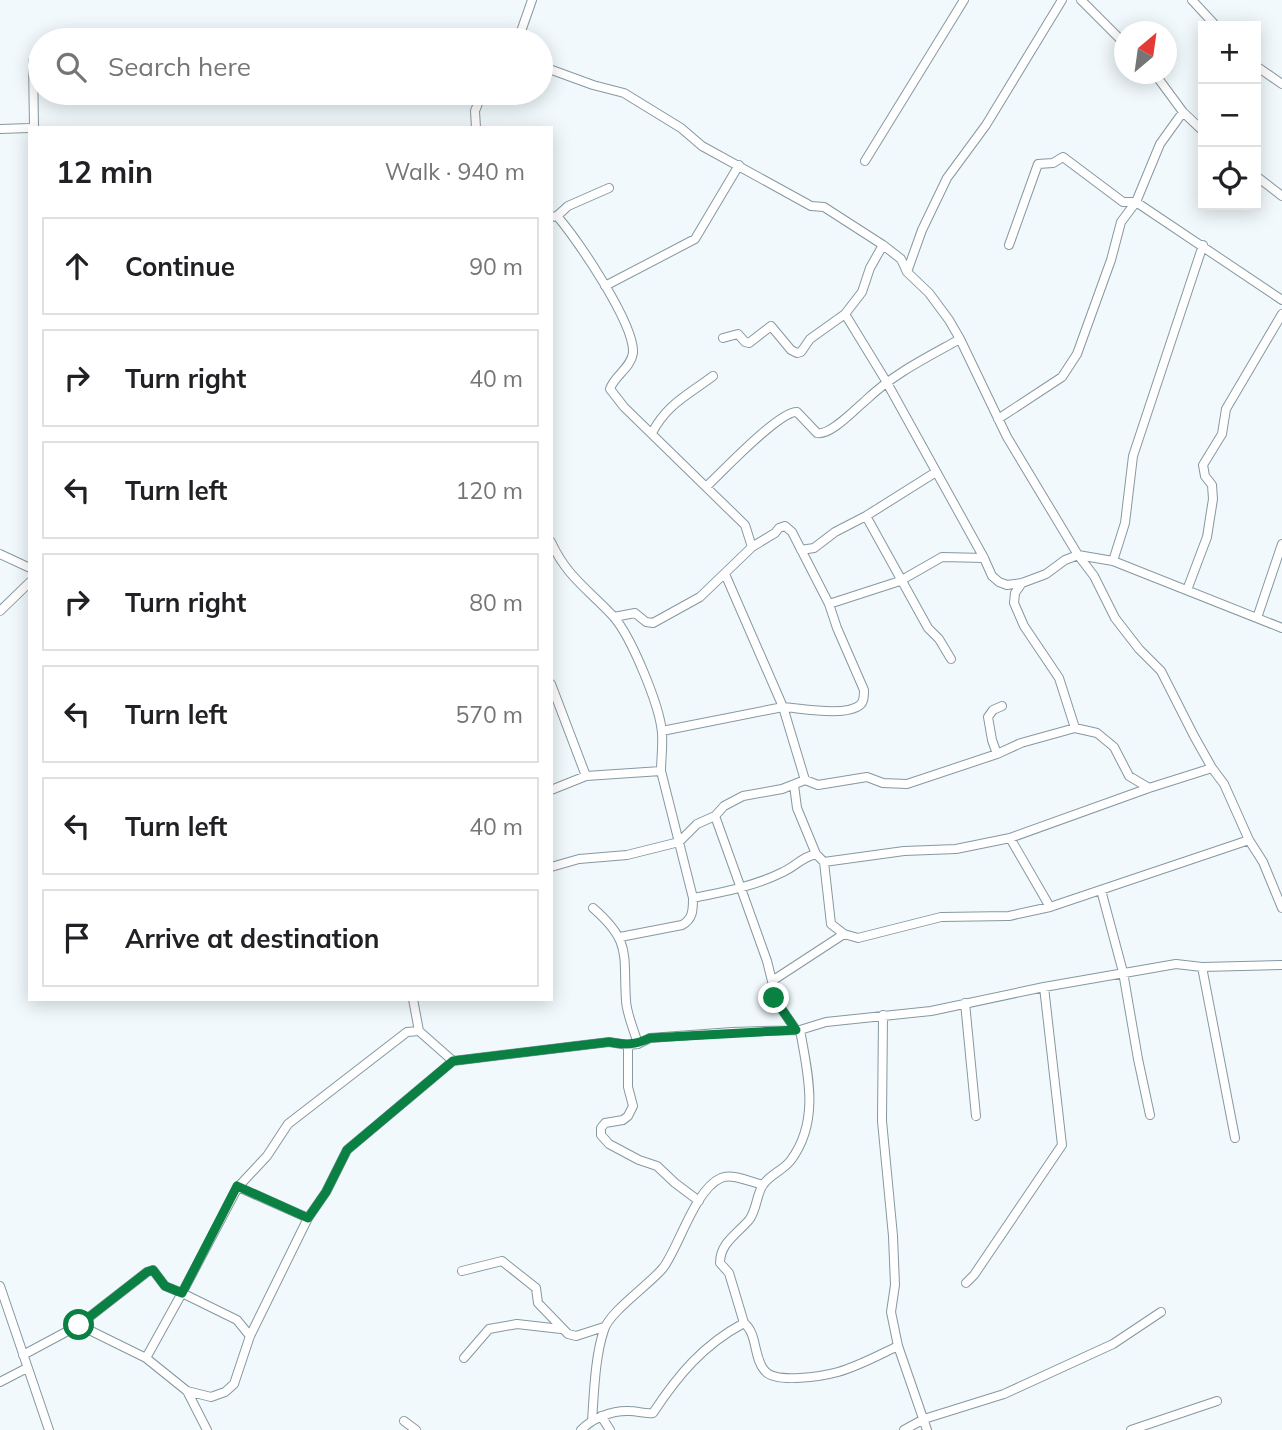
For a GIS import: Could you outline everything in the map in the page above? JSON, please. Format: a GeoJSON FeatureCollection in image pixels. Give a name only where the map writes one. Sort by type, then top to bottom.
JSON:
{"type":"FeatureCollection","features":[{"type":"Feature","properties":{"kind":"street"},"geometry":{"type":"LineString","coordinates":[[522,28],[532,0]]}},
{"type":"Feature","properties":{"kind":"street"},"geometry":{"type":"LineString","coordinates":[[865,161],[964,0]]}},
{"type":"Feature","properties":{"kind":"street"},"geometry":{"type":"LineString","coordinates":[[907,272],[922,230],[947,178],[986,125],[1062,0]]}},
{"type":"Feature","properties":{"kind":"street"},"geometry":{"type":"LineString","coordinates":[[1081,0],[1114,32]]}},
{"type":"Feature","properties":{"kind":"street"},"geometry":{"type":"LineString","coordinates":[[1192,0],[1211,21]]}},
{"type":"Feature","properties":{"kind":"street"},"geometry":{"type":"LineString","coordinates":[[1261,69],[1282,84]]}},
{"type":"Feature","properties":{"kind":"street"},"geometry":{"type":"LineString","coordinates":[[553,70],[624,93],[681,128],[702,146],[811,206],[824,207],[901,259],[907,272],[929,293],[960,339],[998,419],[1078,555],[1094,576],[1115,618],[1139,649],[1161,671],[1212,768],[1224,784],[1249,840],[1263,862],[1282,908]]}},
{"type":"Feature","properties":{"kind":"street"},"geometry":{"type":"LineString","coordinates":[[1162,84],[1198,126]]}},
{"type":"Feature","properties":{"kind":"street"},"geometry":{"type":"LineString","coordinates":[[32,105],[32,126]]}},
{"type":"Feature","properties":{"kind":"street"},"geometry":{"type":"LineString","coordinates":[[476,126],[477,105]]}},
{"type":"Feature","properties":{"kind":"street"},"geometry":{"type":"LineString","coordinates":[[998,419],[1062,377],[1070,366],[1077,354],[1111,260],[1121,222],[1136,202],[1160,144],[1183,112]]}},
{"type":"Feature","properties":{"kind":"street"},"geometry":{"type":"LineString","coordinates":[[0,130],[28,128]]}},
{"type":"Feature","properties":{"kind":"street"},"geometry":{"type":"LineString","coordinates":[[1009,245],[1038,164],[1053,163],[1063,157],[1123,202],[1136,202],[1282,300]]}},
{"type":"Feature","properties":{"kind":"street"},"geometry":{"type":"LineString","coordinates":[[606,286],[695,239],[739,165]]}},
{"type":"Feature","properties":{"kind":"street"},"geometry":{"type":"LineString","coordinates":[[1261,180],[1282,196]]}},
{"type":"Feature","properties":{"kind":"street"},"geometry":{"type":"LineString","coordinates":[[609,188],[568,206],[554,217],[606,286],[628,332],[633,353],[629,364],[611,384],[610,389],[624,407],[745,526],[752,547]]}},
{"type":"Feature","properties":{"kind":"street"},"geometry":{"type":"LineString","coordinates":[[723,338],[738,334],[749,343],[771,326],[791,350],[801,352],[810,339],[845,314],[862,292],[866,276],[883,245]]}},
{"type":"Feature","properties":{"kind":"street"},"geometry":{"type":"LineString","coordinates":[[1113,561],[1125,523],[1133,456],[1203,245]]}},
{"type":"Feature","properties":{"kind":"street"},"geometry":{"type":"LineString","coordinates":[[845,314],[886,381],[985,558],[992,576],[999,582],[1007,585],[1022,583],[1078,555],[1113,561],[1282,628]]}},
{"type":"Feature","properties":{"kind":"street"},"geometry":{"type":"LineString","coordinates":[[1187,590],[1207,537],[1213,499],[1212,485],[1205,476],[1203,465],[1222,434],[1226,409],[1282,314]]}},
{"type":"Feature","properties":{"kind":"street"},"geometry":{"type":"LineString","coordinates":[[706,487],[771,426],[790,413],[797,412],[817,433],[825,433],[849,416],[886,381],[960,339]]}},
{"type":"Feature","properties":{"kind":"street"},"geometry":{"type":"LineString","coordinates":[[652,433],[659,420],[684,394],[713,376]]}},
{"type":"Feature","properties":{"kind":"street"},"geometry":{"type":"LineString","coordinates":[[801,550],[814,548],[835,531],[866,516],[936,472]]}},
{"type":"Feature","properties":{"kind":"street"},"geometry":{"type":"LineString","coordinates":[[866,516],[900,581],[928,628],[939,639],[951,659]]}},
{"type":"Feature","properties":{"kind":"street"},"geometry":{"type":"LineString","coordinates":[[614,617],[635,613],[646,622],[653,623],[700,597],[752,547],[775,533],[779,527],[785,526],[792,532],[830,604],[837,628],[864,690],[859,705],[843,711],[783,707],[662,732]]}},
{"type":"Feature","properties":{"kind":"street"},"geometry":{"type":"LineString","coordinates":[[1257,618],[1282,544]]}},
{"type":"Feature","properties":{"kind":"street"},"geometry":{"type":"LineString","coordinates":[[553,545],[572,577],[614,617],[630,640],[647,681],[662,732],[661,771],[693,898],[689,922],[620,937]]}},
{"type":"Feature","properties":{"kind":"street"},"geometry":{"type":"LineString","coordinates":[[0,554],[28,567]]}},
{"type":"Feature","properties":{"kind":"street"},"geometry":{"type":"LineString","coordinates":[[830,604],[900,581],[942,557],[985,558]]}},
{"type":"Feature","properties":{"kind":"street"},"geometry":{"type":"LineString","coordinates":[[725,574],[783,707],[805,780]]}},
{"type":"Feature","properties":{"kind":"street"},"geometry":{"type":"LineString","coordinates":[[1022,583],[1015,593],[1014,603],[1024,626],[1059,678],[1075,728]]}},
{"type":"Feature","properties":{"kind":"street"},"geometry":{"type":"LineString","coordinates":[[0,611],[28,584]]}},
{"type":"Feature","properties":{"kind":"street"},"geometry":{"type":"LineString","coordinates":[[553,689],[586,776]]}},
{"type":"Feature","properties":{"kind":"street"},"geometry":{"type":"LineString","coordinates":[[997,754],[988,717],[993,710],[1002,706]]}},
{"type":"Feature","properties":{"kind":"street"},"geometry":{"type":"LineString","coordinates":[[676,827],[697,824],[715,816],[724,806],[743,796],[805,780],[818,785],[867,778],[883,783],[907,784],[997,754],[1021,743],[1075,728],[1097,733],[1114,747],[1129,776],[1149,788]]}},
{"type":"Feature","properties":{"kind":"street"},"geometry":{"type":"LineString","coordinates":[[824,862],[904,851],[956,849],[1010,838],[1212,768]]}},
{"type":"Feature","properties":{"kind":"street"},"geometry":{"type":"LineString","coordinates":[[553,789],[586,776],[661,771]]}},
{"type":"Feature","properties":{"kind":"street"},"geometry":{"type":"LineString","coordinates":[[794,785],[797,808],[816,854],[824,862],[831,923],[844,934],[858,938],[941,917],[1009,916],[1051,907],[1249,840]]}},
{"type":"Feature","properties":{"kind":"street"},"geometry":{"type":"LineString","coordinates":[[715,816],[772,981],[774,998],[798,1030],[810,1091],[810,1110],[805,1133],[790,1161],[763,1185],[751,1217],[725,1244],[720,1263],[729,1273],[756,1353],[766,1373],[774,1377],[786,1379],[835,1373],[898,1346]]}},
{"type":"Feature","properties":{"kind":"street"},"geometry":{"type":"LineString","coordinates":[[553,866],[579,859],[627,855],[679,842],[697,824]]}},
{"type":"Feature","properties":{"kind":"street"},"geometry":{"type":"LineString","coordinates":[[1010,838],[1051,907]]}},
{"type":"Feature","properties":{"kind":"street"},"geometry":{"type":"LineString","coordinates":[[693,898],[740,889],[785,871],[805,857],[816,854]]}},
{"type":"Feature","properties":{"kind":"street"},"geometry":{"type":"LineString","coordinates":[[1101,890],[1123,972],[1150,1115]]}},
{"type":"Feature","properties":{"kind":"street"},"geometry":{"type":"LineString","coordinates":[[593,908],[608,921],[620,937],[626,967],[626,1004],[638,1044]]}},
{"type":"Feature","properties":{"kind":"street"},"geometry":{"type":"LineString","coordinates":[[772,981],[844,934]]}},
{"type":"Feature","properties":{"kind":"street"},"geometry":{"type":"LineString","coordinates":[[187,1391],[211,1396],[225,1392],[234,1384],[250,1336],[308,1218],[326,1192],[347,1150],[453,1061],[609,1042],[638,1044],[650,1038],[798,1030],[826,1023],[931,1011],[1044,987],[1176,964],[1202,967],[1282,965]]}},
{"type":"Feature","properties":{"kind":"street"},"geometry":{"type":"LineString","coordinates":[[1202,967],[1235,1138]]}},
{"type":"Feature","properties":{"kind":"street"},"geometry":{"type":"LineString","coordinates":[[966,1283],[1062,1145],[1044,987]]}},
{"type":"Feature","properties":{"kind":"street"},"geometry":{"type":"LineString","coordinates":[[413,1001],[419,1031],[453,1061]]}},
{"type":"Feature","properties":{"kind":"street"},"geometry":{"type":"LineString","coordinates":[[965,1003],[976,1116]]}},
{"type":"Feature","properties":{"kind":"street"},"geometry":{"type":"LineString","coordinates":[[883,1015],[882,1121],[895,1285],[891,1312],[898,1346],[928,1430]]}},
{"type":"Feature","properties":{"kind":"street"},"geometry":{"type":"LineString","coordinates":[[146,1358],[237,1186],[267,1156],[288,1124],[407,1032],[419,1031]]}},
{"type":"Feature","properties":{"kind":"street"},"geometry":{"type":"LineString","coordinates":[[628,1045],[628,1087],[633,1106],[623,1120],[605,1123],[601,1128],[601,1135],[609,1144],[657,1166],[699,1202]]}},
{"type":"Feature","properties":{"kind":"street"},"geometry":{"type":"LineString","coordinates":[[462,1271],[502,1261],[536,1288],[538,1303],[561,1329],[576,1336],[604,1327],[635,1293],[663,1268],[679,1235],[708,1188],[721,1178],[729,1177],[763,1185]]}},
{"type":"Feature","properties":{"kind":"street"},"geometry":{"type":"LineString","coordinates":[[237,1186],[308,1218]]}},
{"type":"Feature","properties":{"kind":"street"},"geometry":{"type":"LineString","coordinates":[[23,1355],[79,1325],[153,1270],[165,1286],[237,1320],[250,1336]]}},
{"type":"Feature","properties":{"kind":"street"},"geometry":{"type":"LineString","coordinates":[[0,1286],[49,1430]]}},
{"type":"Feature","properties":{"kind":"street"},"geometry":{"type":"LineString","coordinates":[[904,1430],[924,1419],[1004,1394],[1113,1345],[1161,1312]]}},
{"type":"Feature","properties":{"kind":"street"},"geometry":{"type":"LineString","coordinates":[[581,1430],[601,1416],[625,1411],[653,1413],[684,1370],[701,1352],[744,1323]]}},
{"type":"Feature","properties":{"kind":"street"},"geometry":{"type":"LineString","coordinates":[[464,1357],[489,1329],[517,1324],[561,1329]]}},
{"type":"Feature","properties":{"kind":"street"},"geometry":{"type":"LineString","coordinates":[[79,1325],[146,1358],[187,1391],[207,1430]]}},
{"type":"Feature","properties":{"kind":"street"},"geometry":{"type":"LineString","coordinates":[[592,1421],[604,1327]]}},
{"type":"Feature","properties":{"kind":"street"},"geometry":{"type":"LineString","coordinates":[[0,1382],[27,1368]]}},
{"type":"Feature","properties":{"kind":"street"},"geometry":{"type":"LineString","coordinates":[[1131,1430],[1217,1401]]}},
{"type":"Feature","properties":{"kind":"street"},"geometry":{"type":"LineString","coordinates":[[601,1416],[610,1430]]}},
{"type":"Feature","properties":{"kind":"street"},"geometry":{"type":"LineString","coordinates":[[404,1421],[416,1430]]}},
{"type":"Feature","properties":{"kind":"route"},"geometry":{"type":"LineString","coordinates":[[79,1325],[153,1270],[165,1286],[182,1293],[237,1186],[308,1218],[326,1192],[347,1150],[453,1061],[609,1042],[638,1044],[650,1038],[796,1030],[774,998]]}}]}
